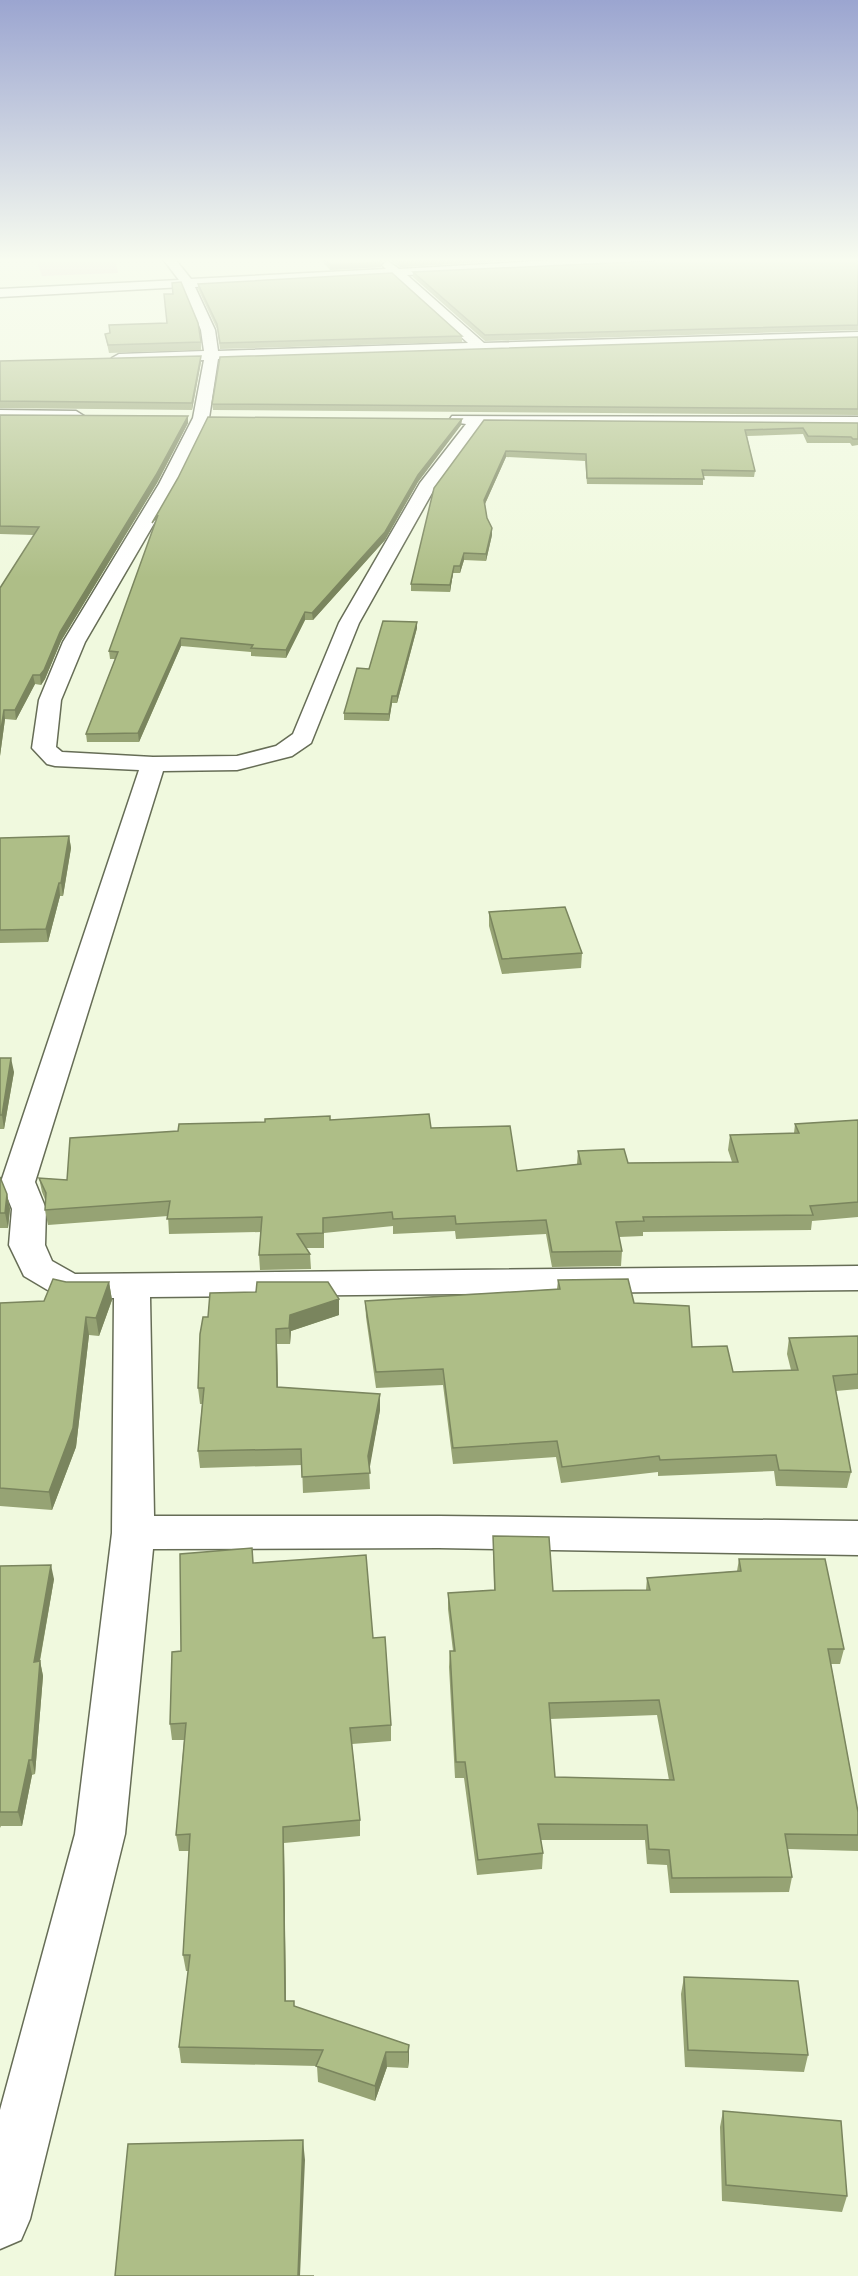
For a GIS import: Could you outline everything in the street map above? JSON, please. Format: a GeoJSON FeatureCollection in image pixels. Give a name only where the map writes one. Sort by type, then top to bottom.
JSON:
{"type":"FeatureCollection","features":[{"type":"Feature","properties":{"kind":"street"},"geometry":{"type":"LineString","coordinates":[[211,365],[207,418],[74,642],[50,700],[44,748],[55,759],[153,764],[237,763],[284,752],[303,738],[349,623],[429,483],[478,419]]}},
{"type":"Feature","properties":{"kind":"street"},"geometry":{"type":"LineString","coordinates":[[2,417],[97,416]]}},
{"type":"Feature","properties":{"kind":"street"},"geometry":{"type":"LineString","coordinates":[[178,417],[207,418]]}},
{"type":"Feature","properties":{"kind":"street"},"geometry":{"type":"LineString","coordinates":[[443,419],[858,422]]}},
{"type":"Feature","properties":{"kind":"street"},"geometry":{"type":"LineString","coordinates":[[153,764],[9,1182],[29,1209],[27,1245],[38,1268],[69,1286],[858,1278]]}},
{"type":"Feature","properties":{"kind":"street"},"geometry":{"type":"LineString","coordinates":[[0,2219],[100,1834],[133,1533],[132,1286]]}},
{"type":"Feature","properties":{"kind":"street"},"geometry":{"type":"LineString","coordinates":[[133,1533],[439,1532],[858,1538]]}},
{"type":"Feature","properties":{"kind":"building"},"geometry":{"type":"Polygon","coordinates":[[[0,365],[199,365],[192,403],[0,401],[0,365]]]}},
{"type":"Feature","properties":{"kind":"building"},"geometry":{"type":"Polygon","coordinates":[[[219,365],[858,365],[858,409],[212,404],[219,365]]]}},
{"type":"Feature","properties":{"kind":"building"},"geometry":{"type":"Polygon","coordinates":[[[0,415],[188,416],[156,475],[60,632],[44,670],[40,675],[33,675],[15,710],[4,710],[0,736],[0,588],[39,527],[0,526],[0,415]]]}},
{"type":"Feature","properties":{"kind":"building"},"geometry":{"type":"Polygon","coordinates":[[[208,417],[462,419],[418,475],[385,532],[312,613],[305,612],[286,650],[251,648],[253,645],[181,638],[138,733],[86,734],[118,652],[109,651],[158,515],[152,523],[178,478],[208,417]]]}},
{"type":"Feature","properties":{"kind":"building"},"geometry":{"type":"Polygon","coordinates":[[[484,420],[858,423],[858,439],[808,436],[803,428],[745,430],[755,471],[702,470],[704,479],[587,478],[586,454],[506,451],[484,500],[487,518],[492,528],[486,554],[464,553],[460,566],[454,566],[450,585],[411,584],[434,488],[484,420]]]}},
{"type":"Feature","properties":{"kind":"building"},"geometry":{"type":"Polygon","coordinates":[[[383,621],[417,622],[397,696],[392,696],[389,714],[344,713],[357,668],[369,669],[383,621]]]}},
{"type":"Feature","properties":{"kind":"building"},"geometry":{"type":"Polygon","coordinates":[[[69,836],[61,883],[59,883],[46,929],[0,930],[0,838],[69,836]]]}},
{"type":"Feature","properties":{"kind":"building"},"geometry":{"type":"Polygon","coordinates":[[[565,907],[582,953],[502,959],[489,912],[565,907]]]}},
{"type":"Feature","properties":{"kind":"building"},"geometry":{"type":"Polygon","coordinates":[[[0,1058],[11,1058],[2,1115],[0,1115],[0,1058]]]}},
{"type":"Feature","properties":{"kind":"building"},"geometry":{"type":"Polygon","coordinates":[[[429,1114],[431,1128],[510,1126],[517,1171],[581,1164],[578,1151],[624,1149],[628,1163],[738,1162],[730,1135],[799,1133],[795,1124],[858,1120],[858,1202],[810,1206],[813,1215],[643,1217],[644,1221],[616,1222],[622,1251],[552,1252],[546,1220],[456,1224],[455,1216],[393,1219],[392,1212],[323,1218],[323,1233],[297,1234],[310,1254],[259,1255],[262,1217],[167,1219],[170,1201],[45,1210],[46,1193],[39,1178],[67,1180],[70,1138],[178,1131],[179,1124],[265,1122],[265,1119],[330,1116],[330,1120],[429,1114]]]}},
{"type":"Feature","properties":{"kind":"building"},"geometry":{"type":"Polygon","coordinates":[[[0,1177],[7,1194],[5,1213],[0,1213],[0,1177]]]}},
{"type":"Feature","properties":{"kind":"building"},"geometry":{"type":"Polygon","coordinates":[[[53,1279],[66,1282],[109,1282],[96,1318],[86,1317],[73,1428],[49,1492],[0,1488],[0,1303],[44,1301],[53,1279]]]}},
{"type":"Feature","properties":{"kind":"building"},"geometry":{"type":"Polygon","coordinates":[[[628,1279],[634,1303],[689,1306],[692,1347],[727,1346],[733,1372],[798,1370],[789,1338],[858,1336],[858,1374],[833,1376],[851,1472],[779,1470],[776,1455],[660,1460],[659,1456],[562,1467],[557,1441],[453,1448],[443,1369],[376,1372],[365,1301],[560,1289],[558,1280],[628,1279]]]}},
{"type":"Feature","properties":{"kind":"building"},"geometry":{"type":"Polygon","coordinates":[[[257,1282],[328,1282],[339,1299],[290,1315],[289,1328],[276,1329],[277,1387],[380,1394],[368,1456],[370,1473],[302,1477],[301,1449],[198,1451],[204,1388],[198,1388],[200,1334],[203,1317],[208,1317],[210,1293],[256,1292],[257,1282]]]}},
{"type":"Feature","properties":{"kind":"building"},"geometry":{"type":"Polygon","coordinates":[[[493,1536],[549,1537],[553,1591],[650,1590],[647,1578],[741,1571],[739,1559],[825,1559],[844,1649],[828,1649],[858,1812],[858,1835],[785,1834],[792,1877],[672,1878],[669,1850],[649,1849],[647,1825],[538,1824],[543,1853],[478,1860],[465,1762],[456,1762],[450,1651],[455,1651],[448,1593],[495,1590],[493,1536]],[[659,1700],[549,1703],[555,1777],[674,1780],[659,1700]]]}},
{"type":"Feature","properties":{"kind":"building"},"geometry":{"type":"Polygon","coordinates":[[[252,1548],[253,1563],[366,1555],[373,1638],[385,1637],[391,1725],[350,1728],[360,1820],[283,1827],[285,2001],[294,2001],[294,2006],[409,2045],[408,2052],[386,2052],[375,2086],[316,2066],[323,2050],[179,2047],[190,1955],[183,1955],[190,1834],[176,1835],[186,1723],[170,1724],[172,1652],[181,1651],[180,1554],[252,1548]]]}},
{"type":"Feature","properties":{"kind":"building"},"geometry":{"type":"Polygon","coordinates":[[[51,1565],[34,1662],[40,1661],[32,1760],[29,1760],[18,1812],[0,1812],[0,1566],[51,1565]]]}},
{"type":"Feature","properties":{"kind":"building"},"geometry":{"type":"Polygon","coordinates":[[[684,1977],[798,1981],[808,2055],[688,2050],[684,1977]]]}},
{"type":"Feature","properties":{"kind":"building"},"geometry":{"type":"Polygon","coordinates":[[[723,2111],[841,2121],[847,2196],[726,2185],[723,2111]]]}},
{"type":"Feature","properties":{"kind":"building"},"geometry":{"type":"Polygon","coordinates":[[[303,2140],[298,2276],[115,2276],[128,2144],[303,2140]]]}}]}
